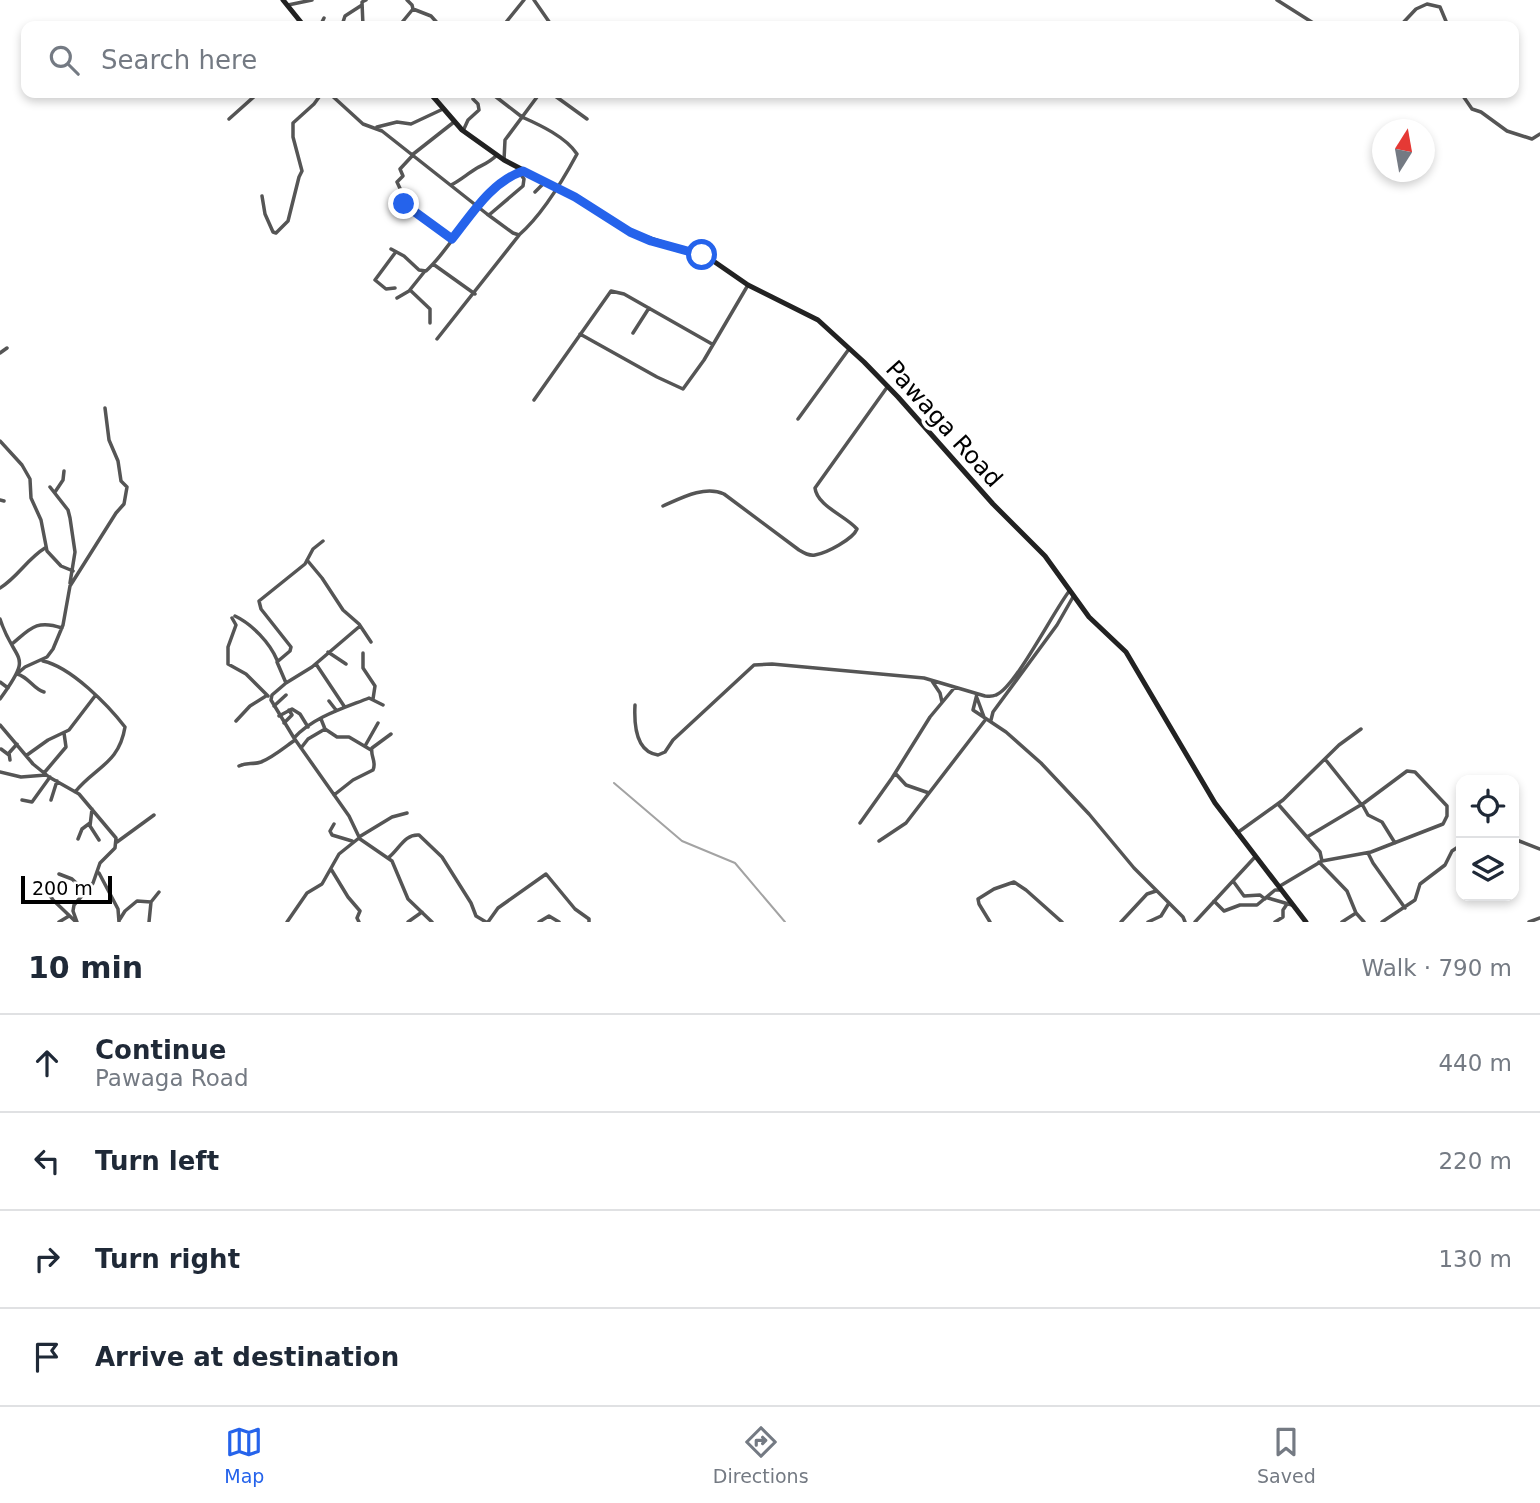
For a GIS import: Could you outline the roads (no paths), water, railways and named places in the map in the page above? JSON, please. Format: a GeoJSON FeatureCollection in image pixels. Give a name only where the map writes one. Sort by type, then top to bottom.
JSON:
{"type":"FeatureCollection","features":[{"type":"Feature","properties":{"kind":"main road"},"geometry":{"type":"LineString","coordinates":[[285,3],[300,21]]}},
{"type":"Feature","properties":{"kind":"main road","name":"Pawaga Road"},"geometry":{"type":"LineString","coordinates":[[437,98],[463,131],[521,172],[575,197],[630,232],[709,258],[748,285],[818,320],[849,349],[888,386],[993,504],[1045,556],[1089,617],[1130,657],[1207,791],[1306,922]]}},
{"type":"Feature","properties":{"kind":"street"},"geometry":{"type":"LineString","coordinates":[[285,3],[312,0]]}},
{"type":"Feature","properties":{"kind":"street"},"geometry":{"type":"LineString","coordinates":[[344,21],[345,16],[366,0]]}},
{"type":"Feature","properties":{"kind":"street"},"geometry":{"type":"LineString","coordinates":[[407,0],[413,9],[431,16],[436,21]]}},
{"type":"Feature","properties":{"kind":"street"},"geometry":{"type":"LineString","coordinates":[[507,21],[524,0]]}},
{"type":"Feature","properties":{"kind":"street"},"geometry":{"type":"LineString","coordinates":[[534,0],[550,21]]}},
{"type":"Feature","properties":{"kind":"street"},"geometry":{"type":"LineString","coordinates":[[1277,0],[1310,21]]}},
{"type":"Feature","properties":{"kind":"street"},"geometry":{"type":"LineString","coordinates":[[1405,21],[1416,9],[1427,4],[1440,7],[1446,21]]}},
{"type":"Feature","properties":{"kind":"street"},"geometry":{"type":"LineString","coordinates":[[362,5],[363,21]]}},
{"type":"Feature","properties":{"kind":"street"},"geometry":{"type":"LineString","coordinates":[[403,21],[413,9]]}},
{"type":"Feature","properties":{"kind":"street"},"geometry":{"type":"LineString","coordinates":[[229,120],[253,98]]}},
{"type":"Feature","properties":{"kind":"street"},"geometry":{"type":"LineString","coordinates":[[262,196],[265,214],[272,232],[276,233],[288,221],[302,171],[292,124],[318,98]]}},
{"type":"Feature","properties":{"kind":"street"},"geometry":{"type":"LineString","coordinates":[[334,98],[363,124],[377,127],[488,215],[513,233],[520,234]]}},
{"type":"Feature","properties":{"kind":"street"},"geometry":{"type":"LineString","coordinates":[[437,339],[552,196],[571,167],[576,151],[497,98]]}},
{"type":"Feature","properties":{"kind":"street"},"geometry":{"type":"LineString","coordinates":[[504,160],[505,140],[536,98]]}},
{"type":"Feature","properties":{"kind":"street"},"geometry":{"type":"LineString","coordinates":[[558,98],[587,119]]}},
{"type":"Feature","properties":{"kind":"street"},"geometry":{"type":"LineString","coordinates":[[1464,98],[1471,108],[1509,132],[1532,139],[1540,134]]}},
{"type":"Feature","properties":{"kind":"street"},"geometry":{"type":"LineString","coordinates":[[463,131],[468,120],[479,110],[473,99]]}},
{"type":"Feature","properties":{"kind":"street"},"geometry":{"type":"LineString","coordinates":[[377,127],[397,122],[411,124],[443,108]]}},
{"type":"Feature","properties":{"kind":"street"},"geometry":{"type":"LineString","coordinates":[[452,239],[404,205],[397,182],[403,177],[400,169],[413,155],[454,122]]}},
{"type":"Feature","properties":{"kind":"street"},"geometry":{"type":"LineString","coordinates":[[451,185],[489,163],[497,155]]}},
{"type":"Feature","properties":{"kind":"street"},"geometry":{"type":"LineString","coordinates":[[397,298],[410,290],[433,264],[493,189],[521,172],[523,186],[488,215]]}},
{"type":"Feature","properties":{"kind":"street"},"geometry":{"type":"LineString","coordinates":[[535,192],[544,183]]}},
{"type":"Feature","properties":{"kind":"street"},"geometry":{"type":"LineString","coordinates":[[395,288],[386,289],[375,280],[393,251],[404,256],[419,270],[425,271]]}},
{"type":"Feature","properties":{"kind":"street"},"geometry":{"type":"LineString","coordinates":[[433,264],[475,294]]}},
{"type":"Feature","properties":{"kind":"street"},"geometry":{"type":"LineString","coordinates":[[580,334],[681,389],[689,382],[748,285]]}},
{"type":"Feature","properties":{"kind":"street"},"geometry":{"type":"LineString","coordinates":[[410,290],[430,309],[430,323]]}},
{"type":"Feature","properties":{"kind":"street"},"geometry":{"type":"LineString","coordinates":[[534,400],[611,290],[624,294],[712,344]]}},
{"type":"Feature","properties":{"kind":"street"},"geometry":{"type":"LineString","coordinates":[[633,333],[649,308]]}},
{"type":"Feature","properties":{"kind":"street"},"geometry":{"type":"LineString","coordinates":[[0,353],[7,348]]}},
{"type":"Feature","properties":{"kind":"street"},"geometry":{"type":"LineString","coordinates":[[798,419],[849,349]]}},
{"type":"Feature","properties":{"kind":"street"},"geometry":{"type":"LineString","coordinates":[[663,506],[694,494],[716,491],[806,553],[817,555],[838,545],[857,529],[822,501],[815,494],[815,488],[888,386]]}},
{"type":"Feature","properties":{"kind":"street"},"geometry":{"type":"LineString","coordinates":[[70,586],[124,504],[127,491],[120,478],[116,455],[109,440],[105,408]]}},
{"type":"Feature","properties":{"kind":"street"},"geometry":{"type":"LineString","coordinates":[[0,441],[22,465],[30,479],[31,499],[41,520],[45,547],[56,562],[73,571]]}},
{"type":"Feature","properties":{"kind":"street"},"geometry":{"type":"LineString","coordinates":[[55,492],[63,480],[64,471]]}},
{"type":"Feature","properties":{"kind":"street"},"geometry":{"type":"LineString","coordinates":[[0,699],[25,667],[41,661],[53,649],[62,628],[75,548],[68,510],[50,487]]}},
{"type":"Feature","properties":{"kind":"street"},"geometry":{"type":"LineString","coordinates":[[277,660],[288,653],[291,647],[266,617],[259,601],[307,560],[323,541]]}},
{"type":"Feature","properties":{"kind":"street"},"geometry":{"type":"LineString","coordinates":[[0,588],[13,579],[28,561],[45,547]]}},
{"type":"Feature","properties":{"kind":"street"},"geometry":{"type":"LineString","coordinates":[[307,560],[323,578],[343,610],[360,625],[372,642]]}},
{"type":"Feature","properties":{"kind":"street"},"geometry":{"type":"LineString","coordinates":[[635,705],[636,733],[649,752],[658,755],[665,752],[673,740],[754,665],[772,664],[930,680],[977,695],[994,696],[1004,690],[1072,592]]}},
{"type":"Feature","properties":{"kind":"street"},"geometry":{"type":"LineString","coordinates":[[880,841],[906,823],[993,712],[1057,625],[1073,600],[1072,592]]}},
{"type":"Feature","properties":{"kind":"street"},"geometry":{"type":"LineString","coordinates":[[286,683],[266,642],[244,621],[233,617],[236,625],[227,649],[228,664],[246,674],[269,697],[294,739],[349,816],[359,837],[388,858],[394,865],[408,898],[432,922]]}},
{"type":"Feature","properties":{"kind":"street"},"geometry":{"type":"LineString","coordinates":[[0,620],[20,660],[18,674]]}},
{"type":"Feature","properties":{"kind":"street"},"geometry":{"type":"LineString","coordinates":[[12,644],[35,626],[50,624],[62,628]]}},
{"type":"Feature","properties":{"kind":"street"},"geometry":{"type":"LineString","coordinates":[[236,721],[242,712],[260,698],[269,697],[316,664],[360,625]]}},
{"type":"Feature","properties":{"kind":"street"},"geometry":{"type":"LineString","coordinates":[[328,652],[346,664]]}},
{"type":"Feature","properties":{"kind":"street"},"geometry":{"type":"LineString","coordinates":[[363,653],[363,668],[375,686],[373,699]]}},
{"type":"Feature","properties":{"kind":"street"},"geometry":{"type":"LineString","coordinates":[[41,661],[63,669],[112,711],[126,730],[109,763],[75,792]]}},
{"type":"Feature","properties":{"kind":"street"},"geometry":{"type":"LineString","coordinates":[[316,664],[344,706]]}},
{"type":"Feature","properties":{"kind":"street"},"geometry":{"type":"LineString","coordinates":[[18,674],[24,676],[38,691],[44,692]]}},
{"type":"Feature","properties":{"kind":"street"},"geometry":{"type":"LineString","coordinates":[[930,680],[940,693],[942,702]]}},
{"type":"Feature","properties":{"kind":"street"},"geometry":{"type":"LineString","coordinates":[[0,682],[8,688]]}},
{"type":"Feature","properties":{"kind":"street"},"geometry":{"type":"LineString","coordinates":[[860,823],[955,687]]}},
{"type":"Feature","properties":{"kind":"street"},"geometry":{"type":"LineString","coordinates":[[274,706],[286,695]]}},
{"type":"Feature","properties":{"kind":"street"},"geometry":{"type":"LineString","coordinates":[[977,695],[987,719]]}},
{"type":"Feature","properties":{"kind":"street"},"geometry":{"type":"LineString","coordinates":[[977,695],[972,710],[1016,740],[1041,763],[1184,920],[1195,922],[1255,857]]}},
{"type":"Feature","properties":{"kind":"street"},"geometry":{"type":"LineString","coordinates":[[27,755],[74,726],[95,696]]}},
{"type":"Feature","properties":{"kind":"street"},"geometry":{"type":"LineString","coordinates":[[239,766],[245,762],[253,764],[265,761],[308,727],[344,706],[373,699],[383,705]]}},
{"type":"Feature","properties":{"kind":"street"},"geometry":{"type":"LineString","coordinates":[[329,701],[335,710]]}},
{"type":"Feature","properties":{"kind":"street"},"geometry":{"type":"LineString","coordinates":[[279,716],[292,709],[298,712],[308,727]]}},
{"type":"Feature","properties":{"kind":"street"},"geometry":{"type":"LineString","coordinates":[[284,723],[292,715],[289,710]]}},
{"type":"Feature","properties":{"kind":"street"},"geometry":{"type":"LineString","coordinates":[[321,719],[325,729],[337,737],[349,737],[371,750],[375,764],[373,770],[353,780],[334,795]]}},
{"type":"Feature","properties":{"kind":"street"},"geometry":{"type":"LineString","coordinates":[[365,746],[378,723]]}},
{"type":"Feature","properties":{"kind":"street"},"geometry":{"type":"LineString","coordinates":[[0,725],[47,775],[75,792],[117,842]]}},
{"type":"Feature","properties":{"kind":"street"},"geometry":{"type":"LineString","coordinates":[[301,748],[308,739],[325,729]]}},
{"type":"Feature","properties":{"kind":"street"},"geometry":{"type":"LineString","coordinates":[[1237,833],[1278,804],[1361,729]]}},
{"type":"Feature","properties":{"kind":"street"},"geometry":{"type":"LineString","coordinates":[[22,800],[32,802],[66,747],[64,733]]}},
{"type":"Feature","properties":{"kind":"street"},"geometry":{"type":"LineString","coordinates":[[371,750],[391,734]]}},
{"type":"Feature","properties":{"kind":"street"},"geometry":{"type":"LineString","coordinates":[[1,749],[9,758],[17,744]]}},
{"type":"Feature","properties":{"kind":"street"},"geometry":{"type":"LineString","coordinates":[[1325,759],[1347,784],[1368,815],[1382,822],[1395,842]]}},
{"type":"Feature","properties":{"kind":"street"},"geometry":{"type":"LineString","coordinates":[[1214,901],[1224,911],[1240,905],[1257,905],[1320,861],[1368,853],[1443,824],[1448,811],[1445,802],[1415,772],[1410,771],[1307,836]]}},
{"type":"Feature","properties":{"kind":"street"},"geometry":{"type":"LineString","coordinates":[[0,772],[21,777],[47,775]]}},
{"type":"Feature","properties":{"kind":"street"},"geometry":{"type":"LineString","coordinates":[[895,773],[906,785],[929,793]]}},
{"type":"Feature","properties":{"kind":"street"},"geometry":{"type":"LineString","coordinates":[[51,800],[57,781]]}},
{"type":"Feature","properties":{"kind":"street"},"geometry":{"type":"LineString","coordinates":[[1278,804],[1320,852],[1320,861],[1347,891],[1356,913],[1364,922]]}},
{"type":"Feature","properties":{"kind":"street"},"geometry":{"type":"LineString","coordinates":[[92,809],[90,823],[99,840]]}},
{"type":"Feature","properties":{"kind":"street"},"geometry":{"type":"LineString","coordinates":[[287,922],[303,898],[322,884],[339,854],[359,837],[392,817],[407,813]]}},
{"type":"Feature","properties":{"kind":"street"},"geometry":{"type":"LineString","coordinates":[[45,888],[76,922],[73,906],[93,884],[100,863],[112,852],[117,842],[154,815]]}},
{"type":"Feature","properties":{"kind":"street"},"geometry":{"type":"LineString","coordinates":[[78,839],[82,830],[90,823]]}},
{"type":"Feature","properties":{"kind":"street"},"geometry":{"type":"LineString","coordinates":[[334,824],[331,835],[354,841]]}},
{"type":"Feature","properties":{"kind":"street"},"geometry":{"type":"LineString","coordinates":[[388,858],[405,839],[419,835],[442,857],[471,903],[476,916],[487,922],[497,909],[546,874],[589,922]]}},
{"type":"Feature","properties":{"kind":"street"},"geometry":{"type":"LineString","coordinates":[[1519,841],[1540,849]]}},
{"type":"Feature","properties":{"kind":"street"},"geometry":{"type":"LineString","coordinates":[[1382,922],[1415,900],[1420,884],[1446,865],[1451,852],[1456,848]]}},
{"type":"Feature","properties":{"kind":"street"},"geometry":{"type":"LineString","coordinates":[[1368,853],[1405,908]]}},
{"type":"Feature","properties":{"kind":"street"},"geometry":{"type":"LineString","coordinates":[[331,868],[348,897],[360,911],[357,918],[359,922]]}},
{"type":"Feature","properties":{"kind":"street"},"geometry":{"type":"LineString","coordinates":[[98,869],[118,909],[119,921]]}},
{"type":"Feature","properties":{"kind":"street"},"geometry":{"type":"LineString","coordinates":[[59,874],[72,879],[86,892]]}},
{"type":"Feature","properties":{"kind":"street"},"geometry":{"type":"LineString","coordinates":[[93,884],[103,881]]}},
{"type":"Feature","properties":{"kind":"street"},"geometry":{"type":"LineString","coordinates":[[1233,881],[1244,895],[1260,895],[1266,899],[1290,904]]}},
{"type":"Feature","properties":{"kind":"street"},"geometry":{"type":"LineString","coordinates":[[990,922],[978,899],[994,889],[1014,882],[1062,922]]}},
{"type":"Feature","properties":{"kind":"street"},"geometry":{"type":"LineString","coordinates":[[149,922],[151,902],[159,891]]}},
{"type":"Feature","properties":{"kind":"street"},"geometry":{"type":"LineString","coordinates":[[1121,922],[1147,894],[1158,891]]}},
{"type":"Feature","properties":{"kind":"street"},"geometry":{"type":"LineString","coordinates":[[119,921],[125,911],[137,901],[151,902]]}},
{"type":"Feature","properties":{"kind":"street"},"geometry":{"type":"LineString","coordinates":[[1149,922],[1161,916],[1169,903]]}},
{"type":"Feature","properties":{"kind":"street"},"geometry":{"type":"LineString","coordinates":[[1275,922],[1283,917],[1283,911],[1290,904]]}},
{"type":"Feature","properties":{"kind":"street"},"geometry":{"type":"LineString","coordinates":[[408,922],[422,912]]}},
{"type":"Feature","properties":{"kind":"street"},"geometry":{"type":"LineString","coordinates":[[1342,922],[1356,913]]}},
{"type":"Feature","properties":{"kind":"street"},"geometry":{"type":"LineString","coordinates":[[59,922],[69,916]]}},
{"type":"Feature","properties":{"kind":"street"},"geometry":{"type":"LineString","coordinates":[[539,922],[549,916],[558,921]]}},
{"type":"Feature","properties":{"kind":"street"},"geometry":{"type":"LineString","coordinates":[[1529,922],[1540,918]]}},
{"type":"Feature","properties":{"kind":"waterway"},"geometry":{"type":"LineString","coordinates":[[614,783],[682,841],[735,863],[785,922]]}}]}
